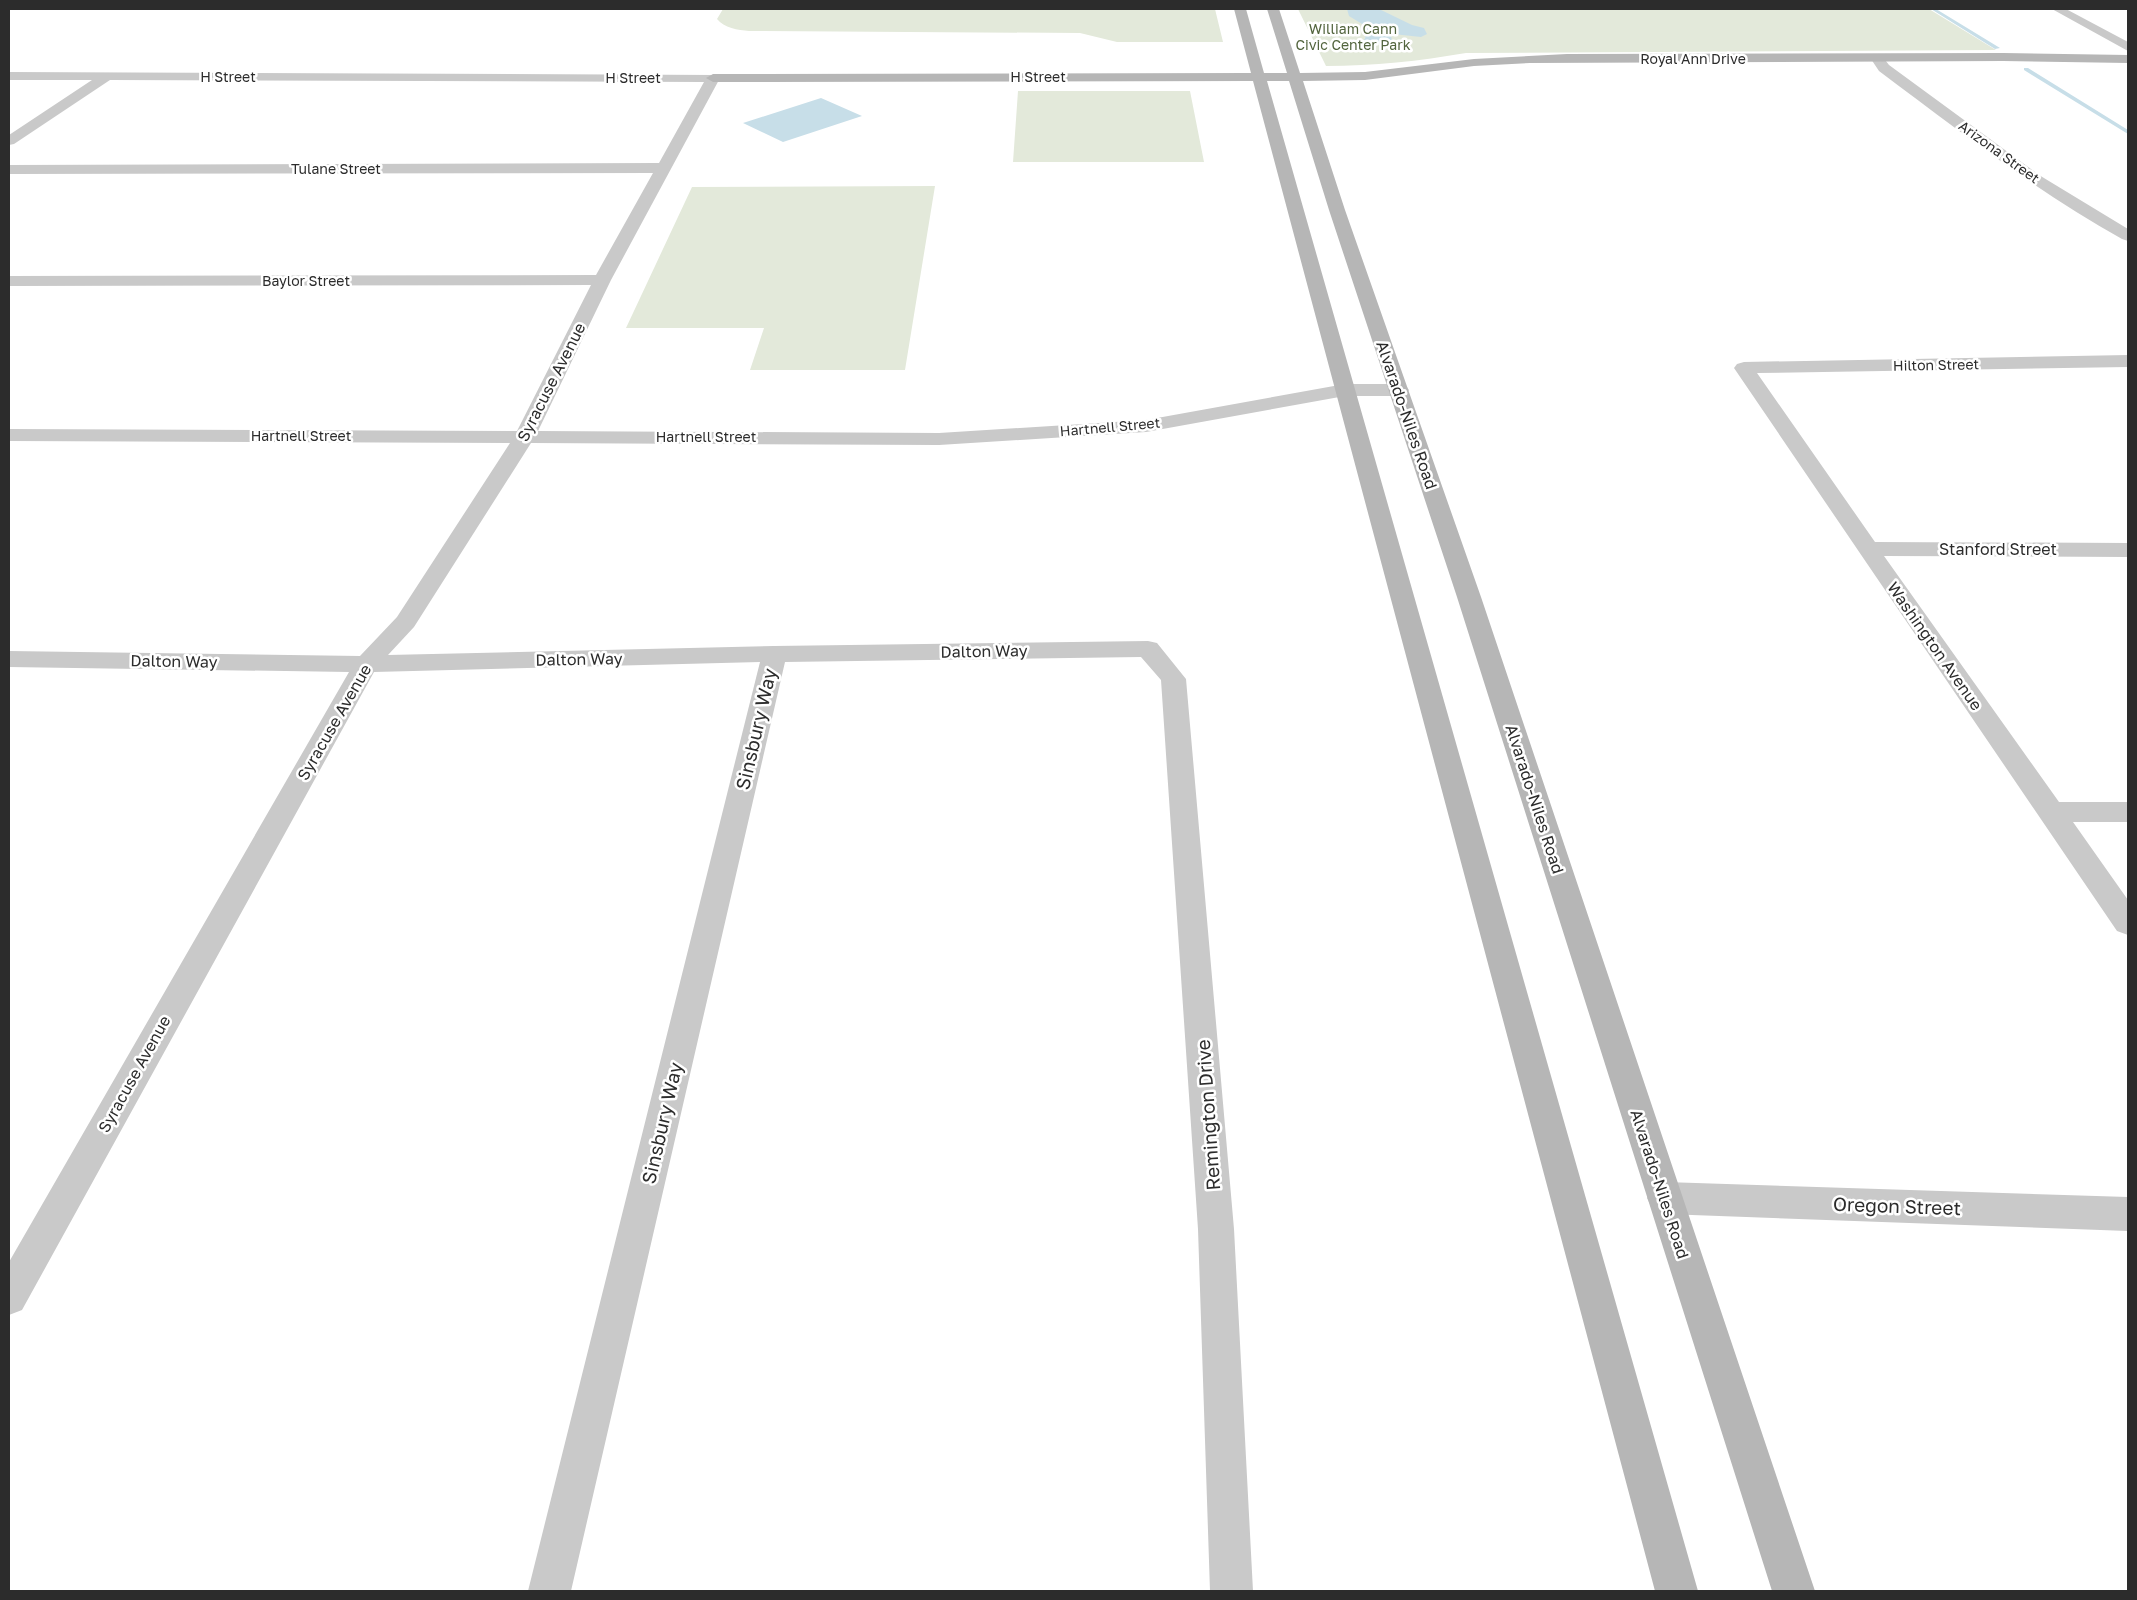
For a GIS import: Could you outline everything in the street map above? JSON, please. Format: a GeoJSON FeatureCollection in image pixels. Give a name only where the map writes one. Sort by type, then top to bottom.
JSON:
{"type":"FeatureCollection","features":[{"type":"Feature","properties":{"kind":"main road"},"geometry":{"type":"LineString","coordinates":[[1240,9],[1677,1591]]}},
{"type":"Feature","properties":{"kind":"main road","name":"Alvarado-Niles Road"},"geometry":{"type":"LineString","coordinates":[[1273,9],[1337,210],[1469,597],[1794,1591]]}},
{"type":"Feature","properties":{"kind":"main road","name":"Royal Ann Drive"},"geometry":{"type":"LineString","coordinates":[[1258,78],[1381,76],[1474,63],[1533,59],[2061,57],[2128,60]]}},
{"type":"Feature","properties":{"kind":"main road","name":"H Street"},"geometry":{"type":"LineString","coordinates":[[713,78],[1258,78]]}},
{"type":"Feature","properties":{"kind":"street"},"geometry":{"type":"LineString","coordinates":[[2058,9],[2128,47]]}},
{"type":"Feature","properties":{"kind":"street","name":"Arizona Street"},"geometry":{"type":"LineString","coordinates":[[1877,59],[1884,68],[2025,171],[2092,217],[2128,236]]}},
{"type":"Feature","properties":{"kind":"street","name":"H Street"},"geometry":{"type":"LineString","coordinates":[[9,76],[713,78]]}},
{"type":"Feature","properties":{"kind":"street"},"geometry":{"type":"LineString","coordinates":[[9,141],[107,76]]}},
{"type":"Feature","properties":{"kind":"street","name":"Syracuse Avenue"},"geometry":{"type":"LineString","coordinates":[[9,1297],[366,664],[406,622],[525,436],[602,280],[713,78]]}},
{"type":"Feature","properties":{"kind":"street","name":"Tulane Street"},"geometry":{"type":"LineString","coordinates":[[9,169],[662,168]]}},
{"type":"Feature","properties":{"kind":"street","name":"Baylor Street"},"geometry":{"type":"LineString","coordinates":[[9,282],[602,280]]}},
{"type":"Feature","properties":{"kind":"street","name":"Hilton Street"},"geometry":{"type":"LineString","coordinates":[[1744,368],[2128,361]]}},
{"type":"Feature","properties":{"kind":"street","name":"Washington Avenue"},"geometry":{"type":"LineString","coordinates":[[1744,368],[2128,923]]}},
{"type":"Feature","properties":{"kind":"street","name":"Hartnell Street"},"geometry":{"type":"LineString","coordinates":[[9,435],[939,439],[1146,426],[1345,390],[1399,390]]}},
{"type":"Feature","properties":{"kind":"street","name":"Stanford Street"},"geometry":{"type":"LineString","coordinates":[[1868,549],[2128,550]]}},
{"type":"Feature","properties":{"kind":"street","name":"Dalton Way"},"geometry":{"type":"LineString","coordinates":[[9,659],[366,664],[774,654],[1148,649]]}},
{"type":"Feature","properties":{"kind":"street","name":"Remington Drive"},"geometry":{"type":"LineString","coordinates":[[1148,649],[1173,679],[1216,1228],[1232,1591]]}},
{"type":"Feature","properties":{"kind":"street","name":"Sinsbury Way"},"geometry":{"type":"LineString","coordinates":[[550,1591],[774,654]]}},
{"type":"Feature","properties":{"kind":"street"},"geometry":{"type":"LineString","coordinates":[[2051,812],[2128,812]]}},
{"type":"Feature","properties":{"kind":"street","name":"Oregon Street"},"geometry":{"type":"LineString","coordinates":[[1665,1198],[2128,1214]]}},
{"type":"Feature","properties":{"kind":"green space"},"geometry":{"type":"Polygon","coordinates":[[[723,9],[1215,9],[1223,42],[1117,42],[1080,33],[749,31],[723,25],[717,19],[723,9]]]}},
{"type":"Feature","properties":{"kind":"green space","name":"William Cann Civic Center Park"},"geometry":{"type":"Polygon","coordinates":[[[1298,9],[1929,9],[1996,50],[1466,53],[1396,62],[1326,66],[1298,9]]]}},
{"type":"Feature","properties":{"kind":"green space"},"geometry":{"type":"Polygon","coordinates":[[[1018,91],[1190,91],[1204,162],[1013,162],[1018,91]]]}},
{"type":"Feature","properties":{"kind":"green space"},"geometry":{"type":"Polygon","coordinates":[[[935,186],[905,370],[750,370],[764,328],[626,328],[692,187],[935,186]]]}},
{"type":"Feature","properties":{"kind":"water"},"geometry":{"type":"Polygon","coordinates":[[[1347,9],[1379,9],[1412,25],[1424,28],[1427,34],[1421,37],[1391,34],[1392,42],[1388,44],[1364,44],[1360,42],[1365,39],[1367,27],[1349,16],[1347,9]]]}},
{"type":"Feature","properties":{"kind":"water"},"geometry":{"type":"Polygon","coordinates":[[[821,98],[862,116],[783,142],[743,123],[821,98]]]}},
{"type":"Feature","properties":{"kind":"waterway"},"geometry":{"type":"LineString","coordinates":[[1933,9],[1997,48]]}},
{"type":"Feature","properties":{"kind":"waterway"},"geometry":{"type":"LineString","coordinates":[[2026,69],[2128,132]]}}]}
